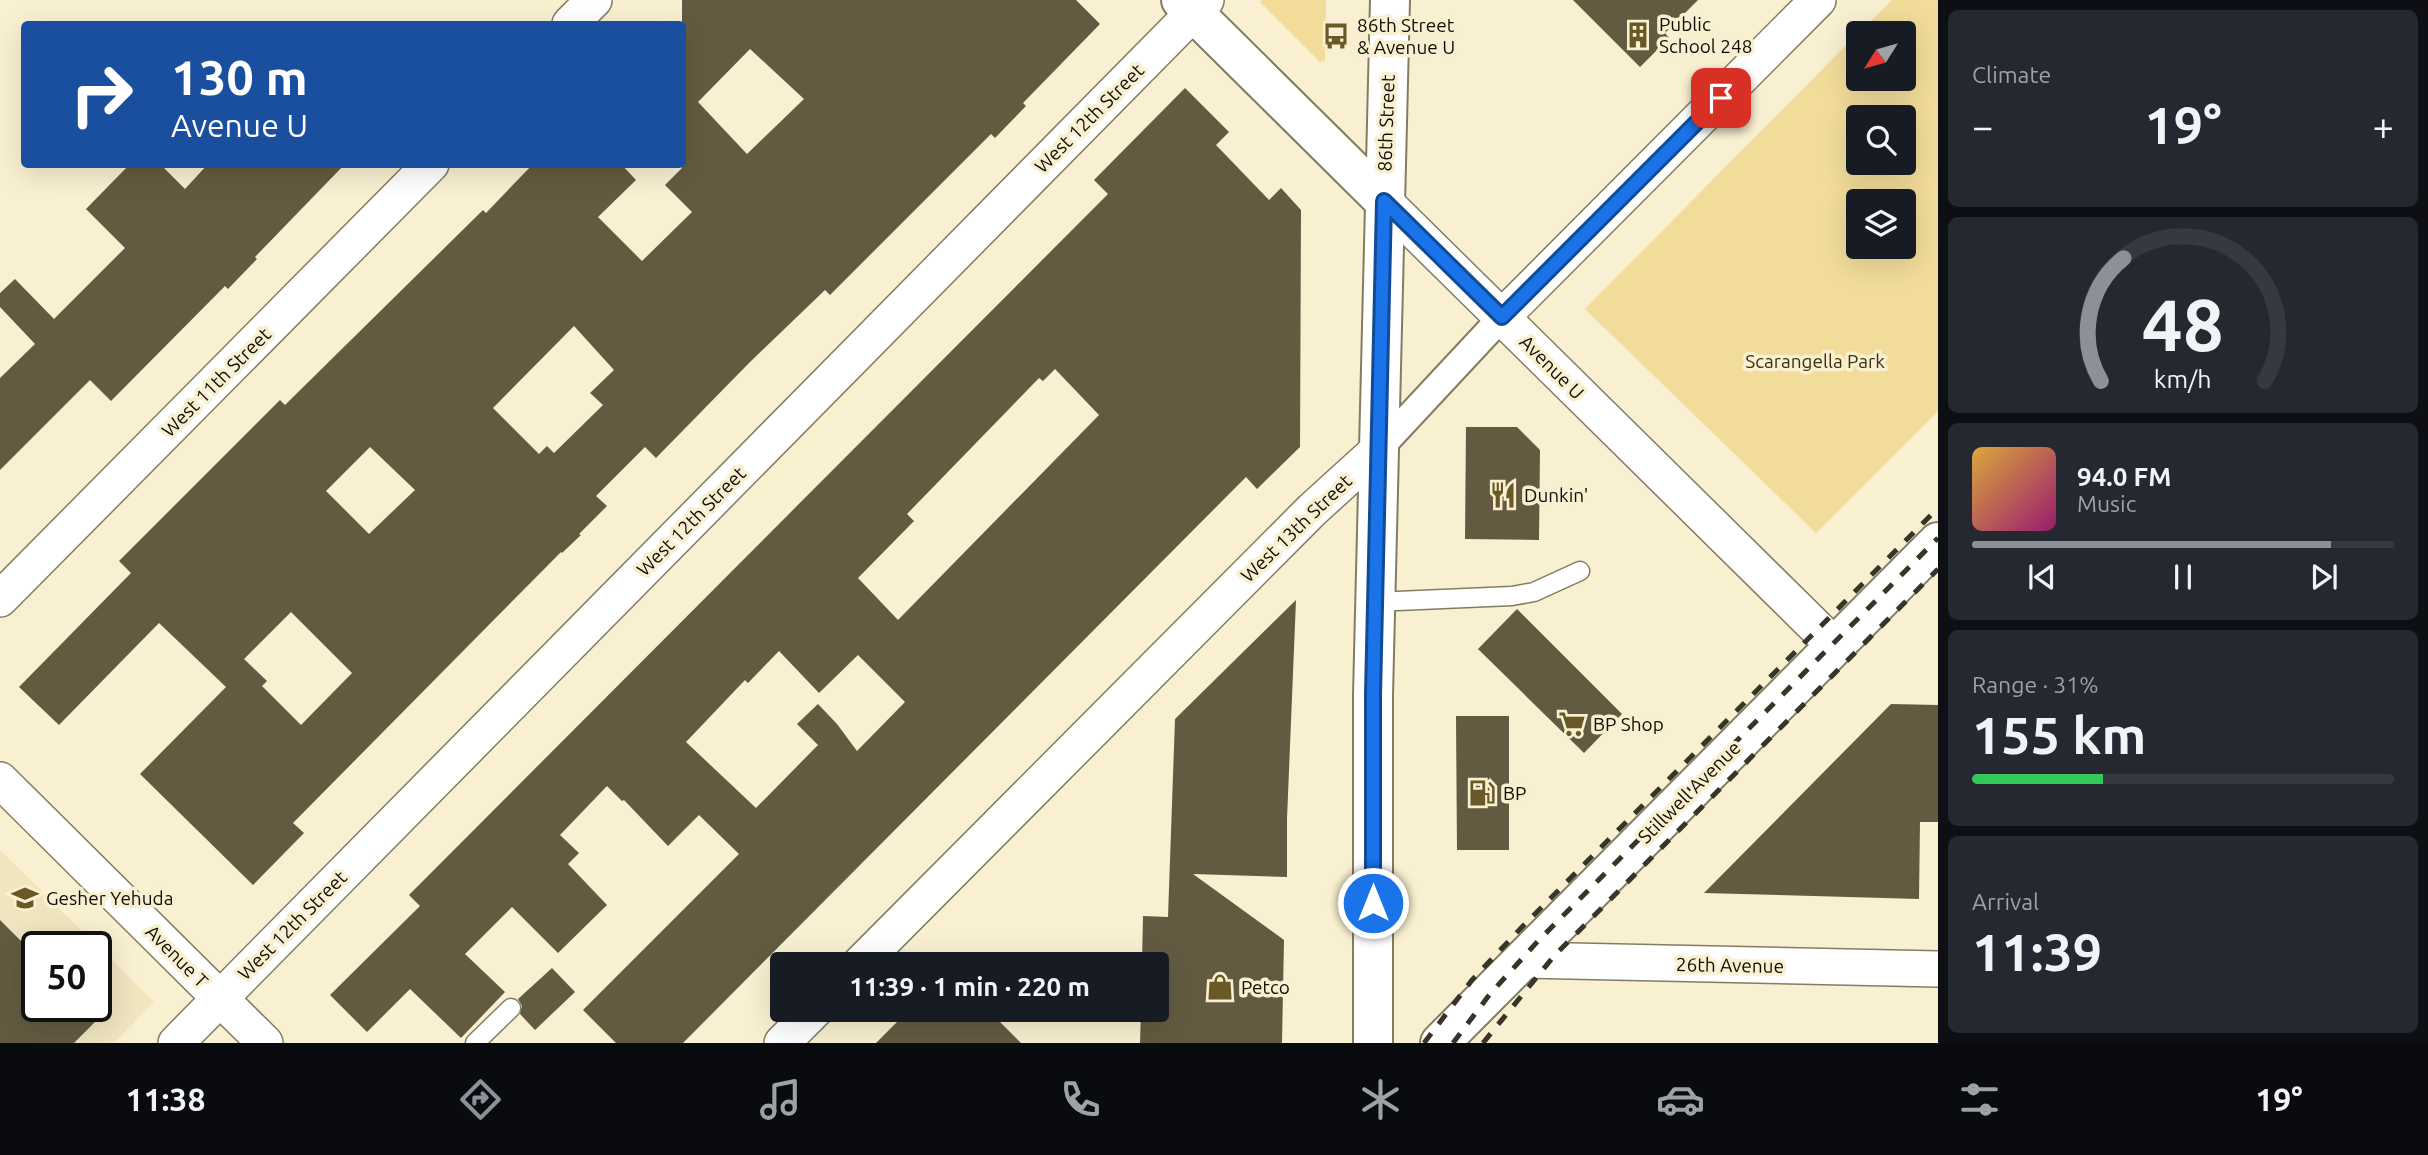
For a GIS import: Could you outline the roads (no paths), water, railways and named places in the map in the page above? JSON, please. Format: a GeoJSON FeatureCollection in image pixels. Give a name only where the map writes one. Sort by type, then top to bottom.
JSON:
{"type":"FeatureCollection","features":[{"type":"Feature","properties":{"kind":"main road","name":"86th Street"},"geometry":{"type":"LineString","coordinates":[[1373,1043],[1374,602],[1390,0]]}},
{"type":"Feature","properties":{"kind":"main road","name":"Avenue U"},"geometry":{"type":"LineString","coordinates":[[1194,4],[1384,201]]}},
{"type":"Feature","properties":{"kind":"main road","name":"Stillwell Avenue"},"geometry":{"type":"LineString","coordinates":[[1440,1043],[1938,541]]}},
{"type":"Feature","properties":{"kind":"street"},"geometry":{"type":"LineString","coordinates":[[573,21],[594,0]]}},
{"type":"Feature","properties":{"kind":"street","name":"West 13th Street"},"geometry":{"type":"LineString","coordinates":[[872,952],[1312,510],[1378,450],[1502,317],[1818,0]]}},
{"type":"Feature","properties":{"kind":"street","name":"West 12th Street"},"geometry":{"type":"LineString","coordinates":[[176,1043],[1194,4]]}},
{"type":"Feature","properties":{"kind":"street","name":"West 11th Street"},"geometry":{"type":"LineString","coordinates":[[0,599],[427,168]]}},
{"type":"Feature","properties":{"kind":"street","name":"Avenue U"},"geometry":{"type":"LineString","coordinates":[[1384,201],[1834,645]]}},
{"type":"Feature","properties":{"kind":"street","name":"Avenue T"},"geometry":{"type":"LineString","coordinates":[[0,780],[265,1043]]}},
{"type":"Feature","properties":{"kind":"street","name":"26th Avenue"},"geometry":{"type":"LineString","coordinates":[[1523,960],[1938,969]]}},
{"type":"Feature","properties":{"kind":"lane"},"geometry":{"type":"LineString","coordinates":[[1374,602],[1512,596],[1534,592],[1580,571]]}},
{"type":"Feature","properties":{"kind":"lane"},"geometry":{"type":"LineString","coordinates":[[475,1043],[511,1007]]}},
{"type":"Feature","properties":{"kind":"railway"},"geometry":{"type":"LineString","coordinates":[[1424,1043],[1472,980],[1523,926],[1938,508]]}},
{"type":"Feature","properties":{"kind":"railway"},"geometry":{"type":"LineString","coordinates":[[1453,1043],[1490,994],[1538,941],[1938,538]]}},
{"type":"Feature","properties":{"kind":"railway"},"geometry":{"type":"LineString","coordinates":[[1483,1043],[1554,956],[1938,569]]}},
{"type":"Feature","properties":{"kind":"place","name":"Public School 248"},"geometry":{"type":"Point","coordinates":[1638,35]}},
{"type":"Feature","properties":{"kind":"place","name":"86th Street & Avenue U"},"geometry":{"type":"Point","coordinates":[1336,36]}},
{"type":"Feature","properties":{"kind":"place","name":"Dunkin'"},"geometry":{"type":"Point","coordinates":[1503,495]}},
{"type":"Feature","properties":{"kind":"place","name":"BP Shop"},"geometry":{"type":"Point","coordinates":[1572,724]}},
{"type":"Feature","properties":{"kind":"place","name":"BP"},"geometry":{"type":"Point","coordinates":[1482,793]}},
{"type":"Feature","properties":{"kind":"place","name":"Gesher Yehuda"},"geometry":{"type":"Point","coordinates":[25,898]}},
{"type":"Feature","properties":{"kind":"place","name":"Petco"},"geometry":{"type":"Point","coordinates":[1220,987]}},
{"type":"Feature","properties":{"kind":"park label","name":"Scarangella Park"},"geometry":{"type":"Point","coordinates":[1815,361]}}]}
